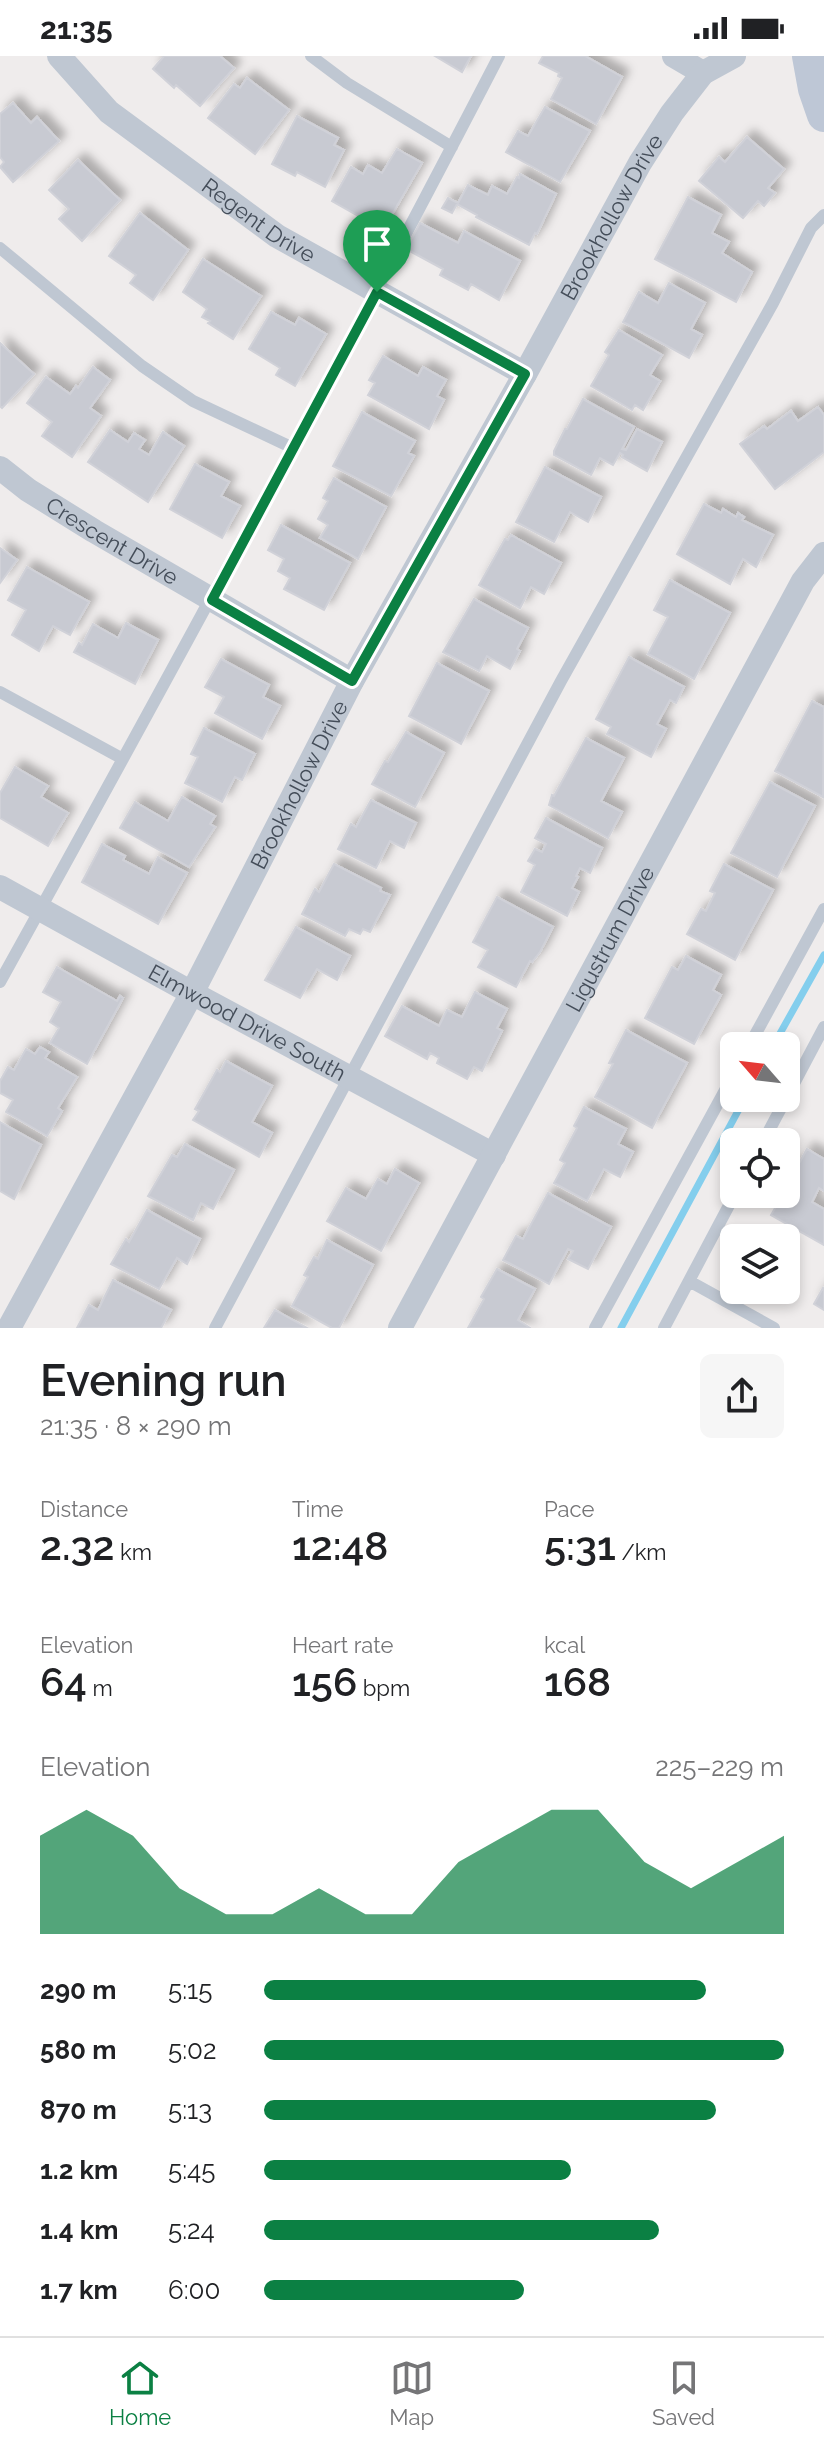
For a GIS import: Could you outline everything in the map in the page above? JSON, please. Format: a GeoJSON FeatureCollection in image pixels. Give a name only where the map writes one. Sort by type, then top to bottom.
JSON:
{"type":"FeatureCollection","features":[{"type":"Feature","properties":{"kind":"main road"},"geometry":{"type":"LineString","coordinates":[[809,56],[824,115]]}},
{"type":"Feature","properties":{"kind":"street","name":"Regent Drive"},"geometry":{"type":"LineString","coordinates":[[59,56],[109,112],[277,236],[525,374]]}},
{"type":"Feature","properties":{"kind":"street"},"geometry":{"type":"LineString","coordinates":[[674,56],[703,73]]}},
{"type":"Feature","properties":{"kind":"street","name":"Brookhollow Drive"},"geometry":{"type":"LineString","coordinates":[[9,1328],[192,993],[352,681],[640,163],[672,113],[703,73],[734,56]]}},
{"type":"Feature","properties":{"kind":"street","name":"Crescent Drive"},"geometry":{"type":"LineString","coordinates":[[0,468],[28,490],[94,531],[352,681]]}},
{"type":"Feature","properties":{"kind":"street","name":"Ligustrum Drive"},"geometry":{"type":"LineString","coordinates":[[400,1328],[803,581],[824,554]]}},
{"type":"Feature","properties":{"kind":"street","name":"Elmwood Drive South"},"geometry":{"type":"LineString","coordinates":[[0,887],[494,1155]]}},
{"type":"Feature","properties":{"kind":"lane"},"geometry":{"type":"LineString","coordinates":[[311,56],[347,83],[452,147]]}},
{"type":"Feature","properties":{"kind":"lane"},"geometry":{"type":"LineString","coordinates":[[0,982],[212,600],[499,56]]}},
{"type":"Feature","properties":{"kind":"lane"},"geometry":{"type":"LineString","coordinates":[[215,1328],[561,681],[773,303],[811,228],[824,215]]}},
{"type":"Feature","properties":{"kind":"lane"},"geometry":{"type":"LineString","coordinates":[[0,248],[142,366],[193,401],[293,448]]}},
{"type":"Feature","properties":{"kind":"lane"},"geometry":{"type":"LineString","coordinates":[[0,692],[123,759]]}},
{"type":"Feature","properties":{"kind":"lane"},"geometry":{"type":"LineString","coordinates":[[757,1032],[824,909]]}},
{"type":"Feature","properties":{"kind":"lane"},"geometry":{"type":"LineString","coordinates":[[770,1128],[824,1027]]}},
{"type":"Feature","properties":{"kind":"lane"},"geometry":{"type":"LineString","coordinates":[[595,1328],[720,1100]]}},
{"type":"Feature","properties":{"kind":"lane"},"geometry":{"type":"LineString","coordinates":[[664,1328],[728,1208]]}},
{"type":"Feature","properties":{"kind":"lane"},"geometry":{"type":"LineString","coordinates":[[689,1281],[774,1328]]}},
{"type":"Feature","properties":{"kind":"building"},"geometry":{"type":"Polygon","coordinates":[[[164,56],[220,56],[234,68],[200,106],[153,69],[164,56]]]}},
{"type":"Feature","properties":{"kind":"building"},"geometry":{"type":"Polygon","coordinates":[[[435,56],[471,56],[462,72],[435,56]]]}},
{"type":"Feature","properties":{"kind":"building"},"geometry":{"type":"Polygon","coordinates":[[[543,56],[585,56],[622,77],[596,124],[551,99],[562,78],[558,76],[559,73],[539,63],[543,56]]]}},
{"type":"Feature","properties":{"kind":"building"},"geometry":{"type":"Polygon","coordinates":[[[247,78],[289,110],[255,154],[208,118],[234,84],[240,88],[247,78]]]}},
{"type":"Feature","properties":{"kind":"building"},"geometry":{"type":"Polygon","coordinates":[[[13,103],[31,123],[37,117],[59,141],[13,182],[0,167],[4,162],[0,157],[0,114],[13,103]]]}},
{"type":"Feature","properties":{"kind":"building"},"geometry":{"type":"Polygon","coordinates":[[[545,107],[590,131],[560,182],[506,152],[518,131],[528,136],[545,107]]]}},
{"type":"Feature","properties":{"kind":"building"},"geometry":{"type":"Polygon","coordinates":[[[297,116],[338,138],[334,145],[344,150],[325,187],[297,172],[295,176],[272,164],[297,116]]]}},
{"type":"Feature","properties":{"kind":"building"},"geometry":{"type":"Polygon","coordinates":[[[747,137],[784,169],[768,188],[775,193],[764,206],[758,201],[743,218],[699,181],[719,157],[725,162],[747,137]]]}},
{"type":"Feature","properties":{"kind":"building"},"geometry":{"type":"Polygon","coordinates":[[[397,149],[422,163],[383,230],[332,201],[351,167],[363,174],[368,165],[382,173],[397,149]]]}},
{"type":"Feature","properties":{"kind":"building"},"geometry":{"type":"Polygon","coordinates":[[[78,160],[120,200],[82,241],[59,219],[69,209],[49,190],[78,160]]]}},
{"type":"Feature","properties":{"kind":"building"},"geometry":{"type":"Polygon","coordinates":[[[520,174],[556,194],[529,245],[457,204],[452,213],[442,208],[448,198],[458,203],[468,185],[488,195],[492,186],[507,194],[520,174]]]}},
{"type":"Feature","properties":{"kind":"building"},"geometry":{"type":"Polygon","coordinates":[[[688,197],[721,215],[712,233],[729,242],[722,253],[752,272],[736,302],[655,259],[688,197]]]}},
{"type":"Feature","properties":{"kind":"building"},"geometry":{"type":"Polygon","coordinates":[[[140,213],[188,250],[153,300],[130,283],[136,275],[109,256],[140,213]]]}},
{"type":"Feature","properties":{"kind":"building"},"geometry":{"type":"Polygon","coordinates":[[[420,223],[458,243],[464,231],[520,261],[499,300],[471,284],[468,290],[440,275],[443,269],[406,249],[420,223]]]}},
{"type":"Feature","properties":{"kind":"building"},"geometry":{"type":"Polygon","coordinates":[[[203,259],[261,296],[233,339],[208,323],[210,321],[202,317],[207,309],[183,292],[203,259]]]}},
{"type":"Feature","properties":{"kind":"building"},"geometry":{"type":"Polygon","coordinates":[[[669,283],[705,303],[691,329],[702,335],[689,358],[623,322],[639,292],[658,303],[669,283]]]}},
{"type":"Feature","properties":{"kind":"building"},"geometry":{"type":"Polygon","coordinates":[[[271,312],[295,325],[299,318],[326,334],[295,386],[276,375],[280,368],[249,349],[271,312]]]}},
{"type":"Feature","properties":{"kind":"building"},"geometry":{"type":"Polygon","coordinates":[[[619,330],[662,355],[650,375],[660,381],[643,410],[635,405],[632,410],[591,386],[609,355],[605,352],[619,330]]]}},
{"type":"Feature","properties":{"kind":"building"},"geometry":{"type":"Polygon","coordinates":[[[0,343],[34,374],[2,408],[0,406],[0,343]]]}},
{"type":"Feature","properties":{"kind":"building"},"geometry":{"type":"Polygon","coordinates":[[[383,356],[418,376],[423,367],[446,380],[437,396],[444,400],[429,429],[368,395],[375,383],[369,380],[383,356]]]}},
{"type":"Feature","properties":{"kind":"building"},"geometry":{"type":"Polygon","coordinates":[[[93,367],[110,380],[90,408],[101,416],[72,457],[42,436],[52,422],[27,403],[46,377],[70,394],[93,367]]]}},
{"type":"Feature","properties":{"kind":"building"},"geometry":{"type":"Polygon","coordinates":[[[583,399],[634,427],[622,449],[626,450],[637,429],[662,442],[647,471],[620,453],[613,465],[600,458],[591,475],[554,455],[583,399]]]}},
{"type":"Feature","properties":{"kind":"building"},"geometry":{"type":"Polygon","coordinates":[[[818,407],[824,415],[824,452],[775,489],[740,444],[791,411],[798,421],[818,407]]]}},
{"type":"Feature","properties":{"kind":"building"},"geometry":{"type":"Polygon","coordinates":[[[362,412],[415,441],[408,453],[414,456],[391,496],[333,466],[362,412]]]}},
{"type":"Feature","properties":{"kind":"building"},"geometry":{"type":"Polygon","coordinates":[[[110,430],[128,442],[134,433],[145,440],[139,449],[149,455],[163,432],[184,446],[148,502],[88,462],[110,430]]]}},
{"type":"Feature","properties":{"kind":"building"},"geometry":{"type":"Polygon","coordinates":[[[195,464],[229,482],[221,496],[240,506],[222,538],[170,509],[195,464]]]}},
{"type":"Feature","properties":{"kind":"building"},"geometry":{"type":"Polygon","coordinates":[[[545,467],[601,497],[588,522],[570,512],[554,542],[516,522],[545,467]]]}},
{"type":"Feature","properties":{"kind":"building"},"geometry":{"type":"Polygon","coordinates":[[[334,478],[386,507],[358,559],[320,538],[328,525],[318,519],[328,501],[323,498],[334,478]]]}},
{"type":"Feature","properties":{"kind":"building"},"geometry":{"type":"Polygon","coordinates":[[[704,504],[721,513],[723,509],[736,517],[738,513],[744,517],[742,520],[773,535],[756,567],[743,559],[730,584],[677,554],[704,504]]]}},
{"type":"Feature","properties":{"kind":"building"},"geometry":{"type":"Polygon","coordinates":[[[281,525],[350,563],[324,610],[284,589],[290,578],[278,571],[284,559],[268,550],[281,525]]]}},
{"type":"Feature","properties":{"kind":"building"},"geometry":{"type":"Polygon","coordinates":[[[511,535],[561,563],[544,594],[531,587],[520,608],[479,585],[505,539],[508,540],[511,535]]]}},
{"type":"Feature","properties":{"kind":"building"},"geometry":{"type":"Polygon","coordinates":[[[0,548],[17,560],[0,583],[0,548]]]}},
{"type":"Feature","properties":{"kind":"building"},"geometry":{"type":"Polygon","coordinates":[[[27,567],[89,602],[70,635],[53,626],[39,651],[12,635],[26,610],[8,600],[27,567]]]}},
{"type":"Feature","properties":{"kind":"building"},"geometry":{"type":"Polygon","coordinates":[[[670,580],[730,613],[694,679],[648,654],[668,617],[654,610],[670,580]]]}},
{"type":"Feature","properties":{"kind":"building"},"geometry":{"type":"Polygon","coordinates":[[[474,599],[528,628],[510,669],[487,656],[479,671],[443,652],[474,599]]]}},
{"type":"Feature","properties":{"kind":"building"},"geometry":{"type":"Polygon","coordinates":[[[126,623],[158,640],[135,684],[74,652],[79,643],[82,645],[93,624],[118,638],[126,623]]]}},
{"type":"Feature","properties":{"kind":"building"},"geometry":{"type":"Polygon","coordinates":[[[629,657],[684,687],[676,703],[670,700],[657,724],[666,729],[651,757],[607,734],[611,727],[596,719],[629,657]]]}},
{"type":"Feature","properties":{"kind":"building"},"geometry":{"type":"Polygon","coordinates":[[[221,659],[269,685],[263,697],[280,706],[262,739],[215,713],[224,697],[205,687],[221,659]]]}},
{"type":"Feature","properties":{"kind":"building"},"geometry":{"type":"Polygon","coordinates":[[[437,663],[489,691],[461,744],[409,716],[437,663]]]}},
{"type":"Feature","properties":{"kind":"building"},"geometry":{"type":"Polygon","coordinates":[[[812,701],[824,707],[823,797],[775,771],[812,701]]]}},
{"type":"Feature","properties":{"kind":"building"},"geometry":{"type":"Polygon","coordinates":[[[204,728],[255,754],[242,780],[235,777],[222,802],[185,783],[198,757],[191,754],[204,728]]]}},
{"type":"Feature","properties":{"kind":"building"},"geometry":{"type":"Polygon","coordinates":[[[406,732],[444,753],[415,807],[372,784],[406,732]]]}},
{"type":"Feature","properties":{"kind":"building"},"geometry":{"type":"Polygon","coordinates":[[[586,738],[624,758],[601,801],[622,812],[608,838],[549,805],[586,738]]]}},
{"type":"Feature","properties":{"kind":"building"},"geometry":{"type":"Polygon","coordinates":[[[15,767],[48,786],[41,797],[68,813],[48,846],[0,818],[0,793],[15,767]]]}},
{"type":"Feature","properties":{"kind":"building"},"geometry":{"type":"Polygon","coordinates":[[[770,782],[815,806],[777,877],[731,853],[770,782]]]}},
{"type":"Feature","properties":{"kind":"building"},"geometry":{"type":"Polygon","coordinates":[[[182,797],[215,816],[210,824],[215,827],[189,867],[120,828],[135,802],[168,821],[182,797]]]}},
{"type":"Feature","properties":{"kind":"building"},"geometry":{"type":"Polygon","coordinates":[[[371,800],[416,823],[404,848],[390,841],[376,868],[338,849],[351,824],[356,827],[371,800]]]}},
{"type":"Feature","properties":{"kind":"building"},"geometry":{"type":"Polygon","coordinates":[[[546,818],[602,848],[590,873],[580,868],[572,888],[579,892],[567,916],[521,892],[535,865],[528,861],[535,849],[542,852],[546,844],[535,838],[546,818]]]}},
{"type":"Feature","properties":{"kind":"building"},"geometry":{"type":"Polygon","coordinates":[[[102,844],[149,874],[158,857],[187,873],[158,924],[82,882],[102,844]]]}},
{"type":"Feature","properties":{"kind":"building"},"geometry":{"type":"Polygon","coordinates":[[[334,864],[390,895],[370,932],[363,929],[360,934],[349,929],[345,936],[302,914],[315,889],[319,892],[334,864]]]}},
{"type":"Feature","properties":{"kind":"building"},"geometry":{"type":"Polygon","coordinates":[[[724,864],[773,890],[735,960],[687,934],[701,909],[706,911],[715,893],[710,891],[724,864]]]}},
{"type":"Feature","properties":{"kind":"building"},"geometry":{"type":"Polygon","coordinates":[[[497,897],[553,927],[516,987],[478,967],[488,950],[473,942],[497,897]]]}},
{"type":"Feature","properties":{"kind":"building"},"geometry":{"type":"Polygon","coordinates":[[[296,927],[350,956],[337,980],[317,969],[300,998],[265,980],[296,927]]]}},
{"type":"Feature","properties":{"kind":"building"},"geometry":{"type":"Polygon","coordinates":[[[686,956],[721,975],[713,990],[721,995],[694,1044],[645,1018],[672,967],[678,970],[686,956]]]}},
{"type":"Feature","properties":{"kind":"building"},"geometry":{"type":"Polygon","coordinates":[[[57,967],[117,1001],[120,996],[123,998],[87,1064],[50,1043],[59,1028],[50,1022],[61,1002],[43,992],[57,967]]]}},
{"type":"Feature","properties":{"kind":"building"},"geometry":{"type":"Polygon","coordinates":[[[475,992],[507,1009],[497,1028],[502,1031],[482,1071],[474,1067],[467,1079],[437,1063],[439,1058],[430,1053],[427,1059],[385,1036],[402,1006],[439,1026],[447,1010],[462,1017],[475,992]]]}},
{"type":"Feature","properties":{"kind":"building"},"geometry":{"type":"Polygon","coordinates":[[[626,1030],[687,1063],[652,1128],[595,1097],[613,1064],[609,1063],[626,1030]]]}},
{"type":"Feature","properties":{"kind":"building"},"geometry":{"type":"Polygon","coordinates":[[[40,1047],[49,1052],[45,1058],[77,1077],[58,1108],[62,1111],[47,1136],[6,1112],[13,1100],[0,1093],[0,1081],[8,1067],[14,1070],[26,1049],[35,1054],[40,1047]]]}},
{"type":"Feature","properties":{"kind":"building"},"geometry":{"type":"Polygon","coordinates":[[[226,1061],[272,1086],[252,1122],[272,1133],[259,1157],[193,1120],[199,1111],[195,1109],[217,1070],[220,1072],[226,1061]]]}},
{"type":"Feature","properties":{"kind":"building"},"geometry":{"type":"Polygon","coordinates":[[[584,1107],[626,1129],[618,1144],[633,1152],[620,1177],[604,1169],[587,1201],[554,1183],[565,1163],[560,1160],[584,1107]]]}},
{"type":"Feature","properties":{"kind":"building"},"geometry":{"type":"Polygon","coordinates":[[[0,1122],[41,1145],[14,1199],[0,1191],[0,1122]]]}},
{"type":"Feature","properties":{"kind":"building"},"geometry":{"type":"Polygon","coordinates":[[[185,1144],[234,1170],[213,1209],[201,1203],[193,1220],[148,1196],[172,1155],[177,1157],[185,1144]]]}},
{"type":"Feature","properties":{"kind":"building"},"geometry":{"type":"Polygon","coordinates":[[[807,1149],[824,1159],[824,1191],[819,1188],[812,1202],[824,1209],[824,1245],[800,1231],[800,1224],[787,1224],[771,1215],[775,1208],[800,1208],[800,1162],[807,1149]]]}},
{"type":"Feature","properties":{"kind":"building"},"geometry":{"type":"Polygon","coordinates":[[[395,1169],[419,1183],[381,1251],[327,1221],[346,1188],[366,1199],[378,1179],[387,1184],[395,1169]]]}},
{"type":"Feature","properties":{"kind":"building"},"geometry":{"type":"Polygon","coordinates":[[[548,1193],[611,1227],[588,1269],[568,1259],[573,1251],[568,1249],[549,1284],[503,1260],[516,1236],[523,1239],[548,1193]]]}},
{"type":"Feature","properties":{"kind":"building"},"geometry":{"type":"Polygon","coordinates":[[[147,1210],[200,1239],[187,1264],[177,1258],[159,1289],[111,1264],[126,1239],[129,1242],[147,1210]]]}},
{"type":"Feature","properties":{"kind":"building"},"geometry":{"type":"Polygon","coordinates":[[[327,1240],[373,1265],[339,1328],[332,1328],[292,1306],[308,1277],[304,1275],[314,1257],[318,1259],[327,1240]]]}},
{"type":"Feature","properties":{"kind":"building"},"geometry":{"type":"Polygon","coordinates":[[[497,1269],[535,1289],[518,1320],[530,1328],[468,1328],[497,1269]]]}},
{"type":"Feature","properties":{"kind":"building"},"geometry":{"type":"Polygon","coordinates":[[[113,1280],[171,1310],[161,1328],[77,1328],[89,1305],[98,1310],[113,1280]]]}},
{"type":"Feature","properties":{"kind":"building"},"geometry":{"type":"Polygon","coordinates":[[[824,1289],[824,1310],[814,1304],[824,1289]]]}},
{"type":"Feature","properties":{"kind":"building"},"geometry":{"type":"Polygon","coordinates":[[[275,1310],[307,1328],[264,1328],[275,1310]]]}},
{"type":"Feature","properties":{"kind":"waterway"},"geometry":{"type":"LineString","coordinates":[[781,1032],[824,955]]}},
{"type":"Feature","properties":{"kind":"waterway"},"geometry":{"type":"LineString","coordinates":[[621,1328],[737,1112]]}},
{"type":"Feature","properties":{"kind":"route"},"geometry":{"type":"LineString","coordinates":[[377,292],[525,374],[352,681],[212,600],[377,292]]}}]}
